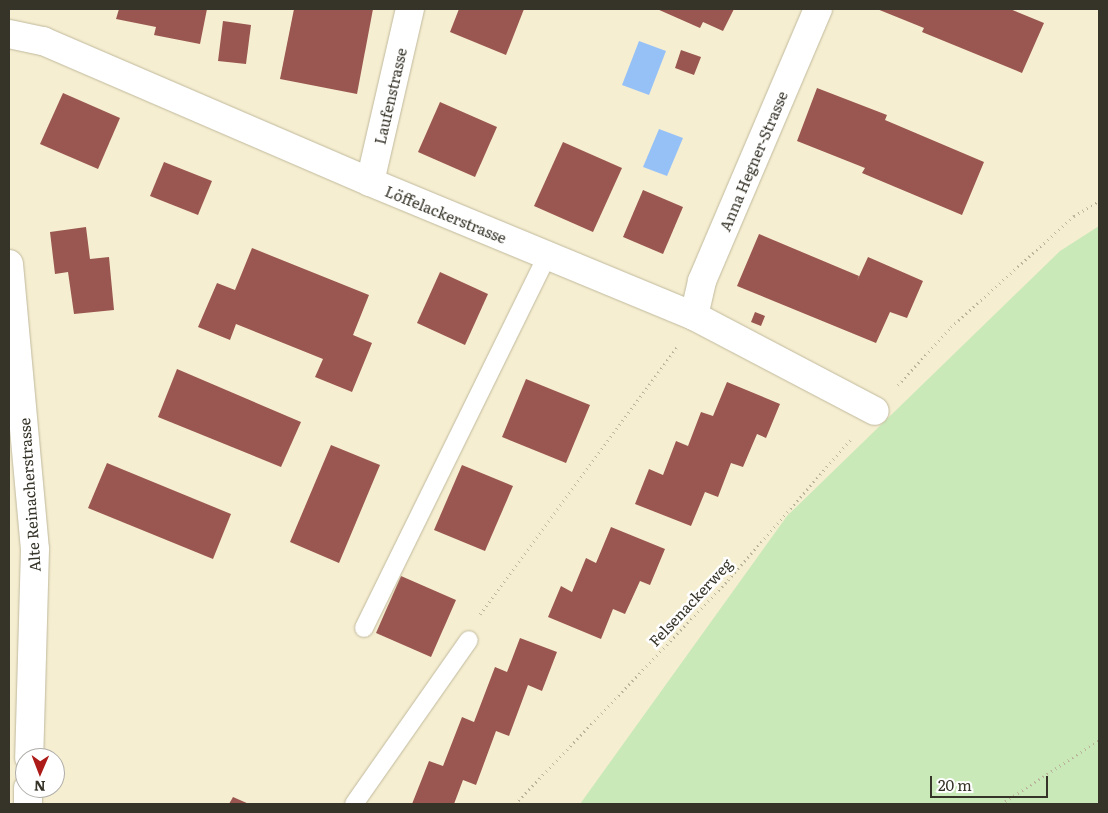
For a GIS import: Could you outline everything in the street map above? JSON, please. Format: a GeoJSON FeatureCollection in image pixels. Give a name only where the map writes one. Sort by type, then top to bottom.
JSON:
{"type":"FeatureCollection","features":[{"type":"Feature","properties":{"kind":"street","name":"Laufenstrasse"},"geometry":{"type":"LineString","coordinates":[[370,182],[410,9]]}},
{"type":"Feature","properties":{"kind":"street","name":"Anna Hegner-Strasse"},"geometry":{"type":"LineString","coordinates":[[694,316],[702,281],[818,9]]}},
{"type":"Feature","properties":{"kind":"street","name":"Löffelackerstrasse"},"geometry":{"type":"LineString","coordinates":[[9,34],[43,41],[370,182],[694,316],[875,411]]}},
{"type":"Feature","properties":{"kind":"street","name":"Alte Reinacherstrasse"},"geometry":{"type":"LineString","coordinates":[[9,264],[35,550],[29,748]]}},
{"type":"Feature","properties":{"kind":"lane"},"geometry":{"type":"LineString","coordinates":[[364,628],[547,256]]}},
{"type":"Feature","properties":{"kind":"lane"},"geometry":{"type":"LineString","coordinates":[[354,804],[469,640]]}},
{"type":"Feature","properties":{"kind":"path","name":"Felsenackerweg"},"geometry":{"type":"LineString","coordinates":[[515,804],[728,580],[951,327],[1074,216],[1099,201]]}},
{"type":"Feature","properties":{"kind":"path"},"geometry":{"type":"LineString","coordinates":[[469,640],[472,626],[682,339],[694,316]]}},
{"type":"Feature","properties":{"kind":"path"},"geometry":{"type":"LineString","coordinates":[[1001,804],[1099,740]]}},
{"type":"Feature","properties":{"kind":"green space"},"geometry":{"type":"Polygon","coordinates":[[[1099,226],[1099,804],[580,804],[787,516],[1060,251],[1099,226]]]}},
{"type":"Feature","properties":{"kind":"water"},"geometry":{"type":"Polygon","coordinates":[[[639,41],[666,51],[649,95],[622,85],[639,41]]]}},
{"type":"Feature","properties":{"kind":"water"},"geometry":{"type":"Polygon","coordinates":[[[659,129],[683,138],[667,176],[643,167],[659,129]]]}},
{"type":"Feature","properties":{"kind":"building"},"geometry":{"type":"Polygon","coordinates":[[[119,9],[207,9],[200,44],[154,35],[156,27],[116,19],[119,9]]]}},
{"type":"Feature","properties":{"kind":"building"},"geometry":{"type":"Polygon","coordinates":[[[294,9],[373,9],[357,94],[280,79],[294,9]]]}},
{"type":"Feature","properties":{"kind":"building"},"geometry":{"type":"Polygon","coordinates":[[[459,9],[524,9],[506,55],[450,32],[459,9]]]}},
{"type":"Feature","properties":{"kind":"building"},"geometry":{"type":"Polygon","coordinates":[[[657,9],[734,9],[723,31],[703,22],[700,28],[657,9]]]}},
{"type":"Feature","properties":{"kind":"building"},"geometry":{"type":"Polygon","coordinates":[[[877,9],[1010,9],[1044,23],[1022,73],[922,32],[924,28],[877,9]]]}},
{"type":"Feature","properties":{"kind":"building"},"geometry":{"type":"Polygon","coordinates":[[[223,21],[251,25],[246,64],[218,61],[223,21]]]}},
{"type":"Feature","properties":{"kind":"building"},"geometry":{"type":"Polygon","coordinates":[[[681,50],[701,57],[694,75],[675,68],[681,50]]]}},
{"type":"Feature","properties":{"kind":"building"},"geometry":{"type":"Polygon","coordinates":[[[817,88],[887,115],[885,120],[984,162],[962,215],[862,173],[865,168],[797,141],[817,88]]]}},
{"type":"Feature","properties":{"kind":"building"},"geometry":{"type":"Polygon","coordinates":[[[63,93],[120,118],[98,169],[40,144],[63,93]]]}},
{"type":"Feature","properties":{"kind":"building"},"geometry":{"type":"Polygon","coordinates":[[[440,102],[497,127],[475,177],[418,152],[440,102]]]}},
{"type":"Feature","properties":{"kind":"building"},"geometry":{"type":"Polygon","coordinates":[[[563,142],[622,168],[593,232],[534,206],[563,142]]]}},
{"type":"Feature","properties":{"kind":"building"},"geometry":{"type":"Polygon","coordinates":[[[164,162],[212,181],[198,215],[150,196],[164,162]]]}},
{"type":"Feature","properties":{"kind":"building"},"geometry":{"type":"Polygon","coordinates":[[[643,190],[683,207],[663,254],[623,237],[643,190]]]}},
{"type":"Feature","properties":{"kind":"building"},"geometry":{"type":"Polygon","coordinates":[[[86,227],[90,259],[109,257],[114,310],[74,314],[68,272],[55,274],[50,232],[86,227]]]}},
{"type":"Feature","properties":{"kind":"building"},"geometry":{"type":"Polygon","coordinates":[[[759,234],[859,276],[857,281],[868,257],[923,281],[907,318],[890,312],[876,343],[737,286],[759,234]]]}},
{"type":"Feature","properties":{"kind":"building"},"geometry":{"type":"Polygon","coordinates":[[[252,248],[369,295],[353,335],[372,343],[352,392],[315,377],[323,359],[236,324],[230,340],[198,327],[217,283],[235,290],[252,248]]]}},
{"type":"Feature","properties":{"kind":"building"},"geometry":{"type":"Polygon","coordinates":[[[440,272],[488,294],[465,345],[417,323],[440,272]]]}},
{"type":"Feature","properties":{"kind":"building"},"geometry":{"type":"Polygon","coordinates":[[[755,312],[765,316],[761,326],[751,322],[755,312]]]}},
{"type":"Feature","properties":{"kind":"building"},"geometry":{"type":"Polygon","coordinates":[[[177,369],[301,422],[281,467],[158,417],[177,369]]]}},
{"type":"Feature","properties":{"kind":"building"},"geometry":{"type":"Polygon","coordinates":[[[526,379],[590,405],[566,463],[502,437],[526,379]]]}},
{"type":"Feature","properties":{"kind":"building"},"geometry":{"type":"Polygon","coordinates":[[[727,382],[780,404],[766,438],[757,434],[743,467],[731,463],[718,497],[705,492],[691,526],[635,504],[649,469],[663,475],[676,441],[688,446],[701,412],[713,416],[727,382]]]}},
{"type":"Feature","properties":{"kind":"building"},"geometry":{"type":"Polygon","coordinates":[[[331,445],[380,465],[339,563],[290,542],[331,445]]]}},
{"type":"Feature","properties":{"kind":"building"},"geometry":{"type":"Polygon","coordinates":[[[107,463],[231,514],[213,559],[88,508],[107,463]]]}},
{"type":"Feature","properties":{"kind":"building"},"geometry":{"type":"Polygon","coordinates":[[[462,465],[513,486],[485,551],[434,530],[462,465]]]}},
{"type":"Feature","properties":{"kind":"building"},"geometry":{"type":"Polygon","coordinates":[[[611,527],[665,549],[650,585],[640,581],[625,614],[613,609],[601,639],[548,617],[561,586],[572,592],[586,558],[596,563],[611,527]]]}},
{"type":"Feature","properties":{"kind":"building"},"geometry":{"type":"Polygon","coordinates":[[[401,576],[456,600],[431,657],[376,633],[401,576]]]}},
{"type":"Feature","properties":{"kind":"building"},"geometry":{"type":"Polygon","coordinates":[[[520,638],[557,652],[542,691],[528,685],[509,736],[496,731],[476,785],[463,780],[454,804],[412,804],[429,761],[443,766],[462,717],[474,722],[495,667],[507,672],[520,638]]]}},
{"type":"Feature","properties":{"kind":"building"},"geometry":{"type":"Polygon","coordinates":[[[233,797],[249,804],[229,804],[233,797]]]}}]}
